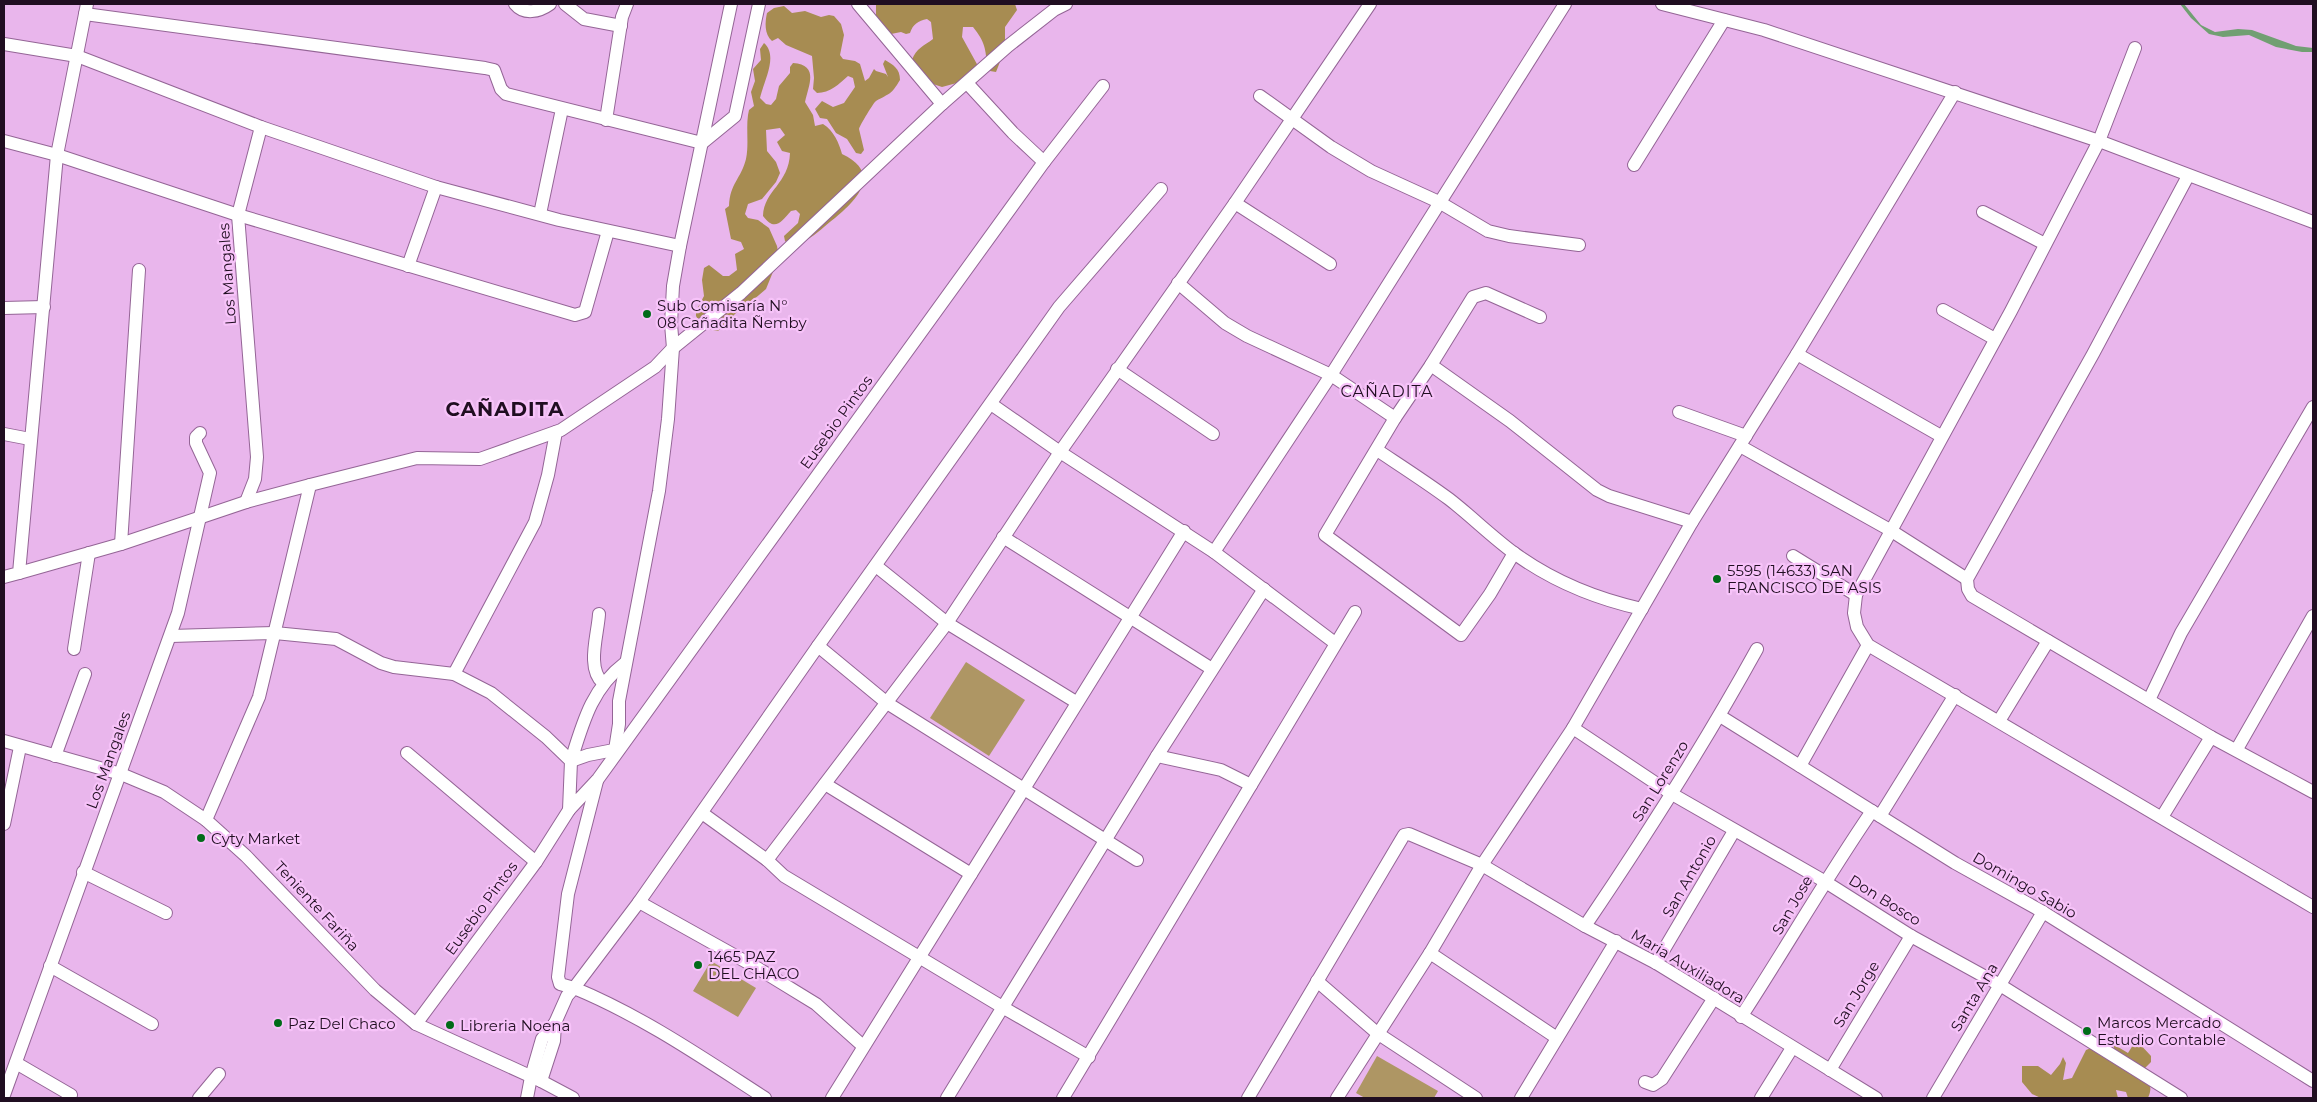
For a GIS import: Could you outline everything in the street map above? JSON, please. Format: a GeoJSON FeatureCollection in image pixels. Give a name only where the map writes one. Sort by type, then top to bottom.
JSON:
{"type":"FeatureCollection","features":[{"type":"Feature","properties":{"kind":"street"},"geometry":{"type":"LineString","coordinates":[[514,4],[520,9],[530,12],[550,4]]}},
{"type":"Feature","properties":{"kind":"street"},"geometry":{"type":"LineString","coordinates":[[565,4],[584,19],[621,26]]}},
{"type":"Feature","properties":{"kind":"street"},"geometry":{"type":"LineString","coordinates":[[606,120],[621,26],[627,4]]}},
{"type":"Feature","properties":{"kind":"street"},"geometry":{"type":"LineString","coordinates":[[571,761],[588,754],[617,749],[618,701],[659,491],[668,419],[673,348],[671,324],[673,286],[731,4]]}},
{"type":"Feature","properties":{"kind":"street"},"geometry":{"type":"LineString","coordinates":[[702,143],[735,116],[759,4]]}},
{"type":"Feature","properties":{"kind":"street"},"geometry":{"type":"LineString","coordinates":[[858,4],[942,104]]}},
{"type":"Feature","properties":{"kind":"street"},"geometry":{"type":"LineString","coordinates":[[4,577],[121,544],[246,502],[310,485],[417,458],[480,459],[556,432],[655,367],[673,348],[741,293],[942,104],[1008,46],[1066,4]]}},
{"type":"Feature","properties":{"kind":"street"},"geometry":{"type":"LineString","coordinates":[[767,860],[947,623],[1002,537],[1060,452],[1235,203],[1370,4]]}},
{"type":"Feature","properties":{"kind":"street"},"geometry":{"type":"LineString","coordinates":[[1214,552],[1331,375],[1438,202],[1566,4]]}},
{"type":"Feature","properties":{"kind":"street"},"geometry":{"type":"LineString","coordinates":[[1662,4],[1764,30],[1955,92],[2099,141],[2313,222]]}},
{"type":"Feature","properties":{"kind":"street"},"geometry":{"type":"LineString","coordinates":[[19,573],[57,155],[86,9],[485,68],[494,70],[501,89],[506,94],[702,143]]}},
{"type":"Feature","properties":{"kind":"street"},"geometry":{"type":"LineString","coordinates":[[1634,165],[1724,20]]}},
{"type":"Feature","properties":{"kind":"street"},"geometry":{"type":"LineString","coordinates":[[4,44],[77,56],[262,127],[436,187],[608,231],[680,246]]}},
{"type":"Feature","properties":{"kind":"street"},"geometry":{"type":"LineString","coordinates":[[2135,48],[2099,141],[1995,339],[1856,595],[1854,613],[1857,627],[1868,645],[1999,721],[2067,764],[2162,817],[2313,907]]}},
{"type":"Feature","properties":{"kind":"street"},"geometry":{"type":"LineString","coordinates":[[966,83],[1013,133],[1044,162]]}},
{"type":"Feature","properties":{"kind":"street","name":"Eusebio Pintos"},"geometry":{"type":"LineString","coordinates":[[416,1024],[536,862],[570,810],[598,779],[617,749],[1044,162],[1103,86]]}},
{"type":"Feature","properties":{"kind":"street"},"geometry":{"type":"LineString","coordinates":[[1337,1098],[1430,953],[1482,865],[1573,728],[1692,522],[1797,354],[1955,92]]}},
{"type":"Feature","properties":{"kind":"street"},"geometry":{"type":"LineString","coordinates":[[1260,96],[1331,147],[1371,171],[1438,202],[1497,234],[1579,245]]}},
{"type":"Feature","properties":{"kind":"street"},"geometry":{"type":"LineString","coordinates":[[540,214],[562,109]]}},
{"type":"Feature","properties":{"kind":"street","name":"Los Mangales"},"geometry":{"type":"LineString","coordinates":[[246,502],[257,468],[238,215],[262,127]]}},
{"type":"Feature","properties":{"kind":"street"},"geometry":{"type":"LineString","coordinates":[[4,141],[57,155],[238,215],[580,315],[585,312],[608,231]]}},
{"type":"Feature","properties":{"kind":"street"},"geometry":{"type":"LineString","coordinates":[[2188,176],[2093,354],[1967,579],[1968,589],[1972,596],[2148,700],[2211,737],[2237,749],[2313,792]]}},
{"type":"Feature","properties":{"kind":"street"},"geometry":{"type":"LineString","coordinates":[[408,266],[436,187]]}},
{"type":"Feature","properties":{"kind":"street"},"geometry":{"type":"LineString","coordinates":[[527,1098],[536,1079],[542,1039],[555,1022],[567,996],[640,902],[818,646],[1059,307],[1161,189]]}},
{"type":"Feature","properties":{"kind":"street"},"geometry":{"type":"LineString","coordinates":[[1235,203],[1330,264]]}},
{"type":"Feature","properties":{"kind":"street"},"geometry":{"type":"LineString","coordinates":[[1983,212],[2045,244]]}},
{"type":"Feature","properties":{"kind":"street"},"geometry":{"type":"LineString","coordinates":[[121,544],[139,270]]}},
{"type":"Feature","properties":{"kind":"street"},"geometry":{"type":"LineString","coordinates":[[1178,282],[1225,323],[1247,336],[1331,375],[1395,418]]}},
{"type":"Feature","properties":{"kind":"street"},"geometry":{"type":"LineString","coordinates":[[1514,553],[1490,594],[1461,635],[1324,535],[1395,418],[1431,365],[1473,297],[1486,293],[1540,317]]}},
{"type":"Feature","properties":{"kind":"street"},"geometry":{"type":"LineString","coordinates":[[4,308],[44,307]]}},
{"type":"Feature","properties":{"kind":"street"},"geometry":{"type":"LineString","coordinates":[[1943,310],[1995,339]]}},
{"type":"Feature","properties":{"kind":"street"},"geometry":{"type":"LineString","coordinates":[[1797,354],[1941,436]]}},
{"type":"Feature","properties":{"kind":"street"},"geometry":{"type":"LineString","coordinates":[[1431,365],[1510,422],[1597,490],[1609,496],[1692,522]]}},
{"type":"Feature","properties":{"kind":"street"},"geometry":{"type":"LineString","coordinates":[[1117,369],[1214,434]]}},
{"type":"Feature","properties":{"kind":"street"},"geometry":{"type":"LineString","coordinates":[[991,404],[1060,452],[1184,531],[1335,643]]}},
{"type":"Feature","properties":{"kind":"street"},"geometry":{"type":"LineString","coordinates":[[2148,700],[2181,633],[2313,407]]}},
{"type":"Feature","properties":{"kind":"street"},"geometry":{"type":"LineString","coordinates":[[1679,412],[1743,441],[1967,579]]}},
{"type":"Feature","properties":{"kind":"street","name":"Los Mangales"},"geometry":{"type":"LineString","coordinates":[[4,1095],[178,613],[210,473],[196,443],[196,438],[200,432]]}},
{"type":"Feature","properties":{"kind":"street"},"geometry":{"type":"LineString","coordinates":[[454,674],[535,522],[548,475],[556,432]]}},
{"type":"Feature","properties":{"kind":"street"},"geometry":{"type":"LineString","coordinates":[[4,434],[30,439]]}},
{"type":"Feature","properties":{"kind":"street"},"geometry":{"type":"LineString","coordinates":[[1377,450],[1449,499],[1514,553],[1542,571],[1586,592],[1620,604],[1642,609]]}},
{"type":"Feature","properties":{"kind":"street"},"geometry":{"type":"LineString","coordinates":[[206,820],[259,697],[310,485]]}},
{"type":"Feature","properties":{"kind":"street"},"geometry":{"type":"LineString","coordinates":[[832,1098],[1025,788],[1076,702],[1184,531]]}},
{"type":"Feature","properties":{"kind":"street"},"geometry":{"type":"LineString","coordinates":[[1002,537],[1212,669]]}},
{"type":"Feature","properties":{"kind":"street"},"geometry":{"type":"LineString","coordinates":[[74,649],[89,553]]}},
{"type":"Feature","properties":{"kind":"street"},"geometry":{"type":"LineString","coordinates":[[1793,556],[1856,595]]}},
{"type":"Feature","properties":{"kind":"street"},"geometry":{"type":"LineString","coordinates":[[876,566],[947,623],[1076,702]]}},
{"type":"Feature","properties":{"kind":"street"},"geometry":{"type":"LineString","coordinates":[[948,1098],[1157,756],[1264,589]]}},
{"type":"Feature","properties":{"kind":"street"},"geometry":{"type":"LineString","coordinates":[[1063,1098],[1355,612]]}},
{"type":"Feature","properties":{"kind":"street"},"geometry":{"type":"LineString","coordinates":[[599,614],[594,656],[595,671],[598,679],[603,683]]}},
{"type":"Feature","properties":{"kind":"street"},"geometry":{"type":"LineString","coordinates":[[2237,749],[2313,616]]}},
{"type":"Feature","properties":{"kind":"street"},"geometry":{"type":"LineString","coordinates":[[171,636],[275,633],[336,639],[381,663],[394,667],[454,674],[491,693],[546,737],[571,761]]}},
{"type":"Feature","properties":{"kind":"street"},"geometry":{"type":"LineString","coordinates":[[1999,721],[2048,641]]}},
{"type":"Feature","properties":{"kind":"street"},"geometry":{"type":"LineString","coordinates":[[1800,766],[1868,645]]}},
{"type":"Feature","properties":{"kind":"street"},"geometry":{"type":"LineString","coordinates":[[818,646],[887,703],[1025,788],[1136,860]]}},
{"type":"Feature","properties":{"kind":"street","name":"San Lorenzo"},"geometry":{"type":"LineString","coordinates":[[1584,926],[1633,856],[1672,794],[1720,716],[1756,649]]}},
{"type":"Feature","properties":{"kind":"street"},"geometry":{"type":"LineString","coordinates":[[570,810],[571,761],[593,700],[603,683],[626,663]]}},
{"type":"Feature","properties":{"kind":"street"},"geometry":{"type":"LineString","coordinates":[[56,756],[85,674]]}},
{"type":"Feature","properties":{"kind":"street","name":"San Jose"},"geometry":{"type":"LineString","coordinates":[[1742,1017],[1802,923],[1824,881],[1876,813],[1955,695]]}},
{"type":"Feature","properties":{"kind":"street","name":"Domingo Sabio"},"geometry":{"type":"LineString","coordinates":[[1720,716],[1955,863],[2042,912],[2313,1081]]}},
{"type":"Feature","properties":{"kind":"street","name":"Don Bosco"},"geometry":{"type":"LineString","coordinates":[[1573,728],[1672,794],[1824,881],[1911,936],[2000,985],[2182,1098]]}},
{"type":"Feature","properties":{"kind":"street"},"geometry":{"type":"LineString","coordinates":[[2162,817],[2211,737]]}},
{"type":"Feature","properties":{"kind":"street","name":"Teniente Fariña"},"geometry":{"type":"LineString","coordinates":[[4,742],[121,774],[164,792],[206,820],[246,856],[375,990],[416,1024],[573,1098]]}},
{"type":"Feature","properties":{"kind":"street"},"geometry":{"type":"LineString","coordinates":[[4,824],[20,747]]}},
{"type":"Feature","properties":{"kind":"street"},"geometry":{"type":"LineString","coordinates":[[407,752],[536,862]]}},
{"type":"Feature","properties":{"kind":"street"},"geometry":{"type":"LineString","coordinates":[[1157,756],[1221,770],[1251,784]]}},
{"type":"Feature","properties":{"kind":"street"},"geometry":{"type":"LineString","coordinates":[[598,779],[568,894],[559,966],[559,983],[602,999],[666,1035],[765,1098]]}},
{"type":"Feature","properties":{"kind":"street"},"geometry":{"type":"LineString","coordinates":[[826,784],[971,874]]}},
{"type":"Feature","properties":{"kind":"street"},"geometry":{"type":"LineString","coordinates":[[702,813],[767,860],[784,876],[1089,1057]]}},
{"type":"Feature","properties":{"kind":"street","name":"San Antonio"},"geometry":{"type":"LineString","coordinates":[[1656,963],[1734,831]]}},
{"type":"Feature","properties":{"kind":"street","name":"Maria Auxiliadora"},"geometry":{"type":"LineString","coordinates":[[1317,981],[1404,835],[1410,834],[1482,865],[1584,926],[1656,963],[1873,1098]]}},
{"type":"Feature","properties":{"kind":"street"},"geometry":{"type":"LineString","coordinates":[[84,872],[166,913]]}},
{"type":"Feature","properties":{"kind":"street"},"geometry":{"type":"LineString","coordinates":[[640,902],[759,969],[816,1004],[863,1046]]}},
{"type":"Feature","properties":{"kind":"street","name":"Santa Ana"},"geometry":{"type":"LineString","coordinates":[[1933,1098],[2042,912]]}},
{"type":"Feature","properties":{"kind":"street","name":"San Jorge"},"geometry":{"type":"LineString","coordinates":[[1830,1070],[1911,936]]}},
{"type":"Feature","properties":{"kind":"street"},"geometry":{"type":"LineString","coordinates":[[1523,1098],[1556,1038],[1616,941]]}},
{"type":"Feature","properties":{"kind":"street"},"geometry":{"type":"LineString","coordinates":[[1430,953],[1556,1038]]}},
{"type":"Feature","properties":{"kind":"street"},"geometry":{"type":"LineString","coordinates":[[50,966],[152,1024]]}},
{"type":"Feature","properties":{"kind":"street"},"geometry":{"type":"LineString","coordinates":[[1248,1098],[1317,981],[1377,1033],[1476,1098]]}},
{"type":"Feature","properties":{"kind":"street"},"geometry":{"type":"LineString","coordinates":[[1645,1082],[1653,1085],[1662,1078],[1714,998]]}},
{"type":"Feature","properties":{"kind":"street"},"geometry":{"type":"LineString","coordinates":[[1761,1098],[1792,1048]]}},
{"type":"Feature","properties":{"kind":"street"},"geometry":{"type":"LineString","coordinates":[[16,1063],[72,1095]]}},
{"type":"Feature","properties":{"kind":"street"},"geometry":{"type":"LineString","coordinates":[[199,1098],[219,1074]]}},
{"type":"Feature","properties":{"kind":"shaded area"},"geometry":{"type":"Polygon","coordinates":[[[876,4],[1015,4],[1017,10],[1005,27],[1005,49],[996,72],[990,71],[987,68],[984,46],[977,32],[973,27],[963,27],[962,37],[978,66],[964,81],[942,87],[930,83],[912,60],[918,50],[933,39],[931,22],[927,19],[918,22],[910,33],[891,34],[876,16],[876,4]]]}},
{"type":"Feature","properties":{"kind":"shaded area"},"geometry":{"type":"Polygon","coordinates":[[[2180,4],[2184,4],[2201,25],[2215,32],[2238,29],[2252,30],[2296,46],[2313,48],[2313,52],[2276,47],[2249,35],[2223,37],[2209,34],[2191,18],[2180,4]]]}},
{"type":"Feature","properties":{"kind":"shaded area"},"geometry":{"type":"Polygon","coordinates":[[[784,6],[792,13],[805,11],[821,17],[834,16],[841,24],[844,35],[840,55],[843,59],[860,64],[865,81],[874,69],[886,74],[888,77],[883,64],[885,60],[897,70],[900,80],[897,85],[890,93],[875,102],[859,129],[864,150],[861,154],[856,153],[847,139],[836,133],[827,119],[820,118],[815,109],[822,101],[833,107],[844,103],[855,87],[853,78],[848,76],[834,88],[817,93],[813,89],[812,56],[786,45],[778,38],[772,41],[769,38],[766,31],[767,13],[774,8],[784,6]]]}},
{"type":"Feature","properties":{"kind":"shaded area"},"geometry":{"type":"Polygon","coordinates":[[[764,43],[768,48],[770,62],[760,98],[766,104],[771,105],[776,99],[779,86],[790,73],[790,67],[793,63],[806,67],[809,71],[810,82],[805,102],[813,115],[815,126],[823,124],[827,127],[838,142],[842,154],[854,161],[861,169],[862,186],[844,211],[809,239],[789,245],[785,241],[784,236],[798,223],[800,214],[796,210],[791,211],[778,224],[771,224],[763,216],[764,207],[786,172],[790,153],[782,151],[777,142],[785,135],[780,128],[766,130],[767,151],[776,162],[780,173],[776,182],[762,199],[748,204],[745,214],[748,218],[758,220],[769,228],[777,246],[779,257],[766,289],[738,311],[718,331],[703,328],[696,316],[696,311],[704,296],[702,280],[704,268],[709,265],[723,276],[729,276],[737,270],[735,254],[744,249],[741,242],[731,239],[725,209],[729,206],[731,192],[746,159],[748,115],[749,110],[754,106],[751,92],[755,81],[753,69],[761,60],[760,49],[764,43]]]}},
{"type":"Feature","properties":{"kind":"shaded area"},"geometry":{"type":"Polygon","coordinates":[[[966,662],[1025,700],[989,756],[930,718],[966,662]]]}},
{"type":"Feature","properties":{"kind":"shaded area"},"geometry":{"type":"Polygon","coordinates":[[[711,961],[756,988],[738,1017],[693,991],[711,961]]]}},
{"type":"Feature","properties":{"kind":"shaded area"},"geometry":{"type":"Polygon","coordinates":[[[2138,1042],[2151,1056],[2151,1062],[2140,1073],[2150,1085],[2148,1098],[2128,1098],[2126,1092],[2116,1090],[2118,1098],[2041,1098],[2032,1094],[2022,1082],[2022,1066],[2038,1066],[2051,1075],[2063,1057],[2066,1063],[2063,1080],[2072,1078],[2086,1050],[2093,1047],[2115,1053],[2113,1044],[2128,1053],[2133,1045],[2138,1042]]]}},
{"type":"Feature","properties":{"kind":"shaded area"},"geometry":{"type":"Polygon","coordinates":[[[1377,1056],[1438,1091],[1434,1098],[1365,1098],[1356,1093],[1377,1056]]]}},
{"type":"Feature","properties":{"kind":"place","name":"Sub Comisaría N° 08 Cañadita Ñemby"},"geometry":{"type":"Point","coordinates":[647,314]}},
{"type":"Feature","properties":{"kind":"place","name":"5595 (14633) SAN FRANCISCO DE ASIS"},"geometry":{"type":"Point","coordinates":[1717,579]}},
{"type":"Feature","properties":{"kind":"place","name":"Cyty Market"},"geometry":{"type":"Point","coordinates":[201,838]}},
{"type":"Feature","properties":{"kind":"place","name":"1465 PAZ DEL CHACO"},"geometry":{"type":"Point","coordinates":[698,965]}},
{"type":"Feature","properties":{"kind":"place","name":"Paz Del Chaco"},"geometry":{"type":"Point","coordinates":[278,1023]}},
{"type":"Feature","properties":{"kind":"place","name":"Libreria Noena"},"geometry":{"type":"Point","coordinates":[450,1025]}},
{"type":"Feature","properties":{"kind":"place","name":"Marcos Mercado Estudio Contable"},"geometry":{"type":"Point","coordinates":[2087,1031]}},
{"type":"Feature","properties":{"kind":"district","name":"CAÑADITA"},"geometry":{"type":"Point","coordinates":[1387,391]}},
{"type":"Feature","properties":{"kind":"district","name":"CAÑADITA"},"geometry":{"type":"Point","coordinates":[505,409]}}]}
